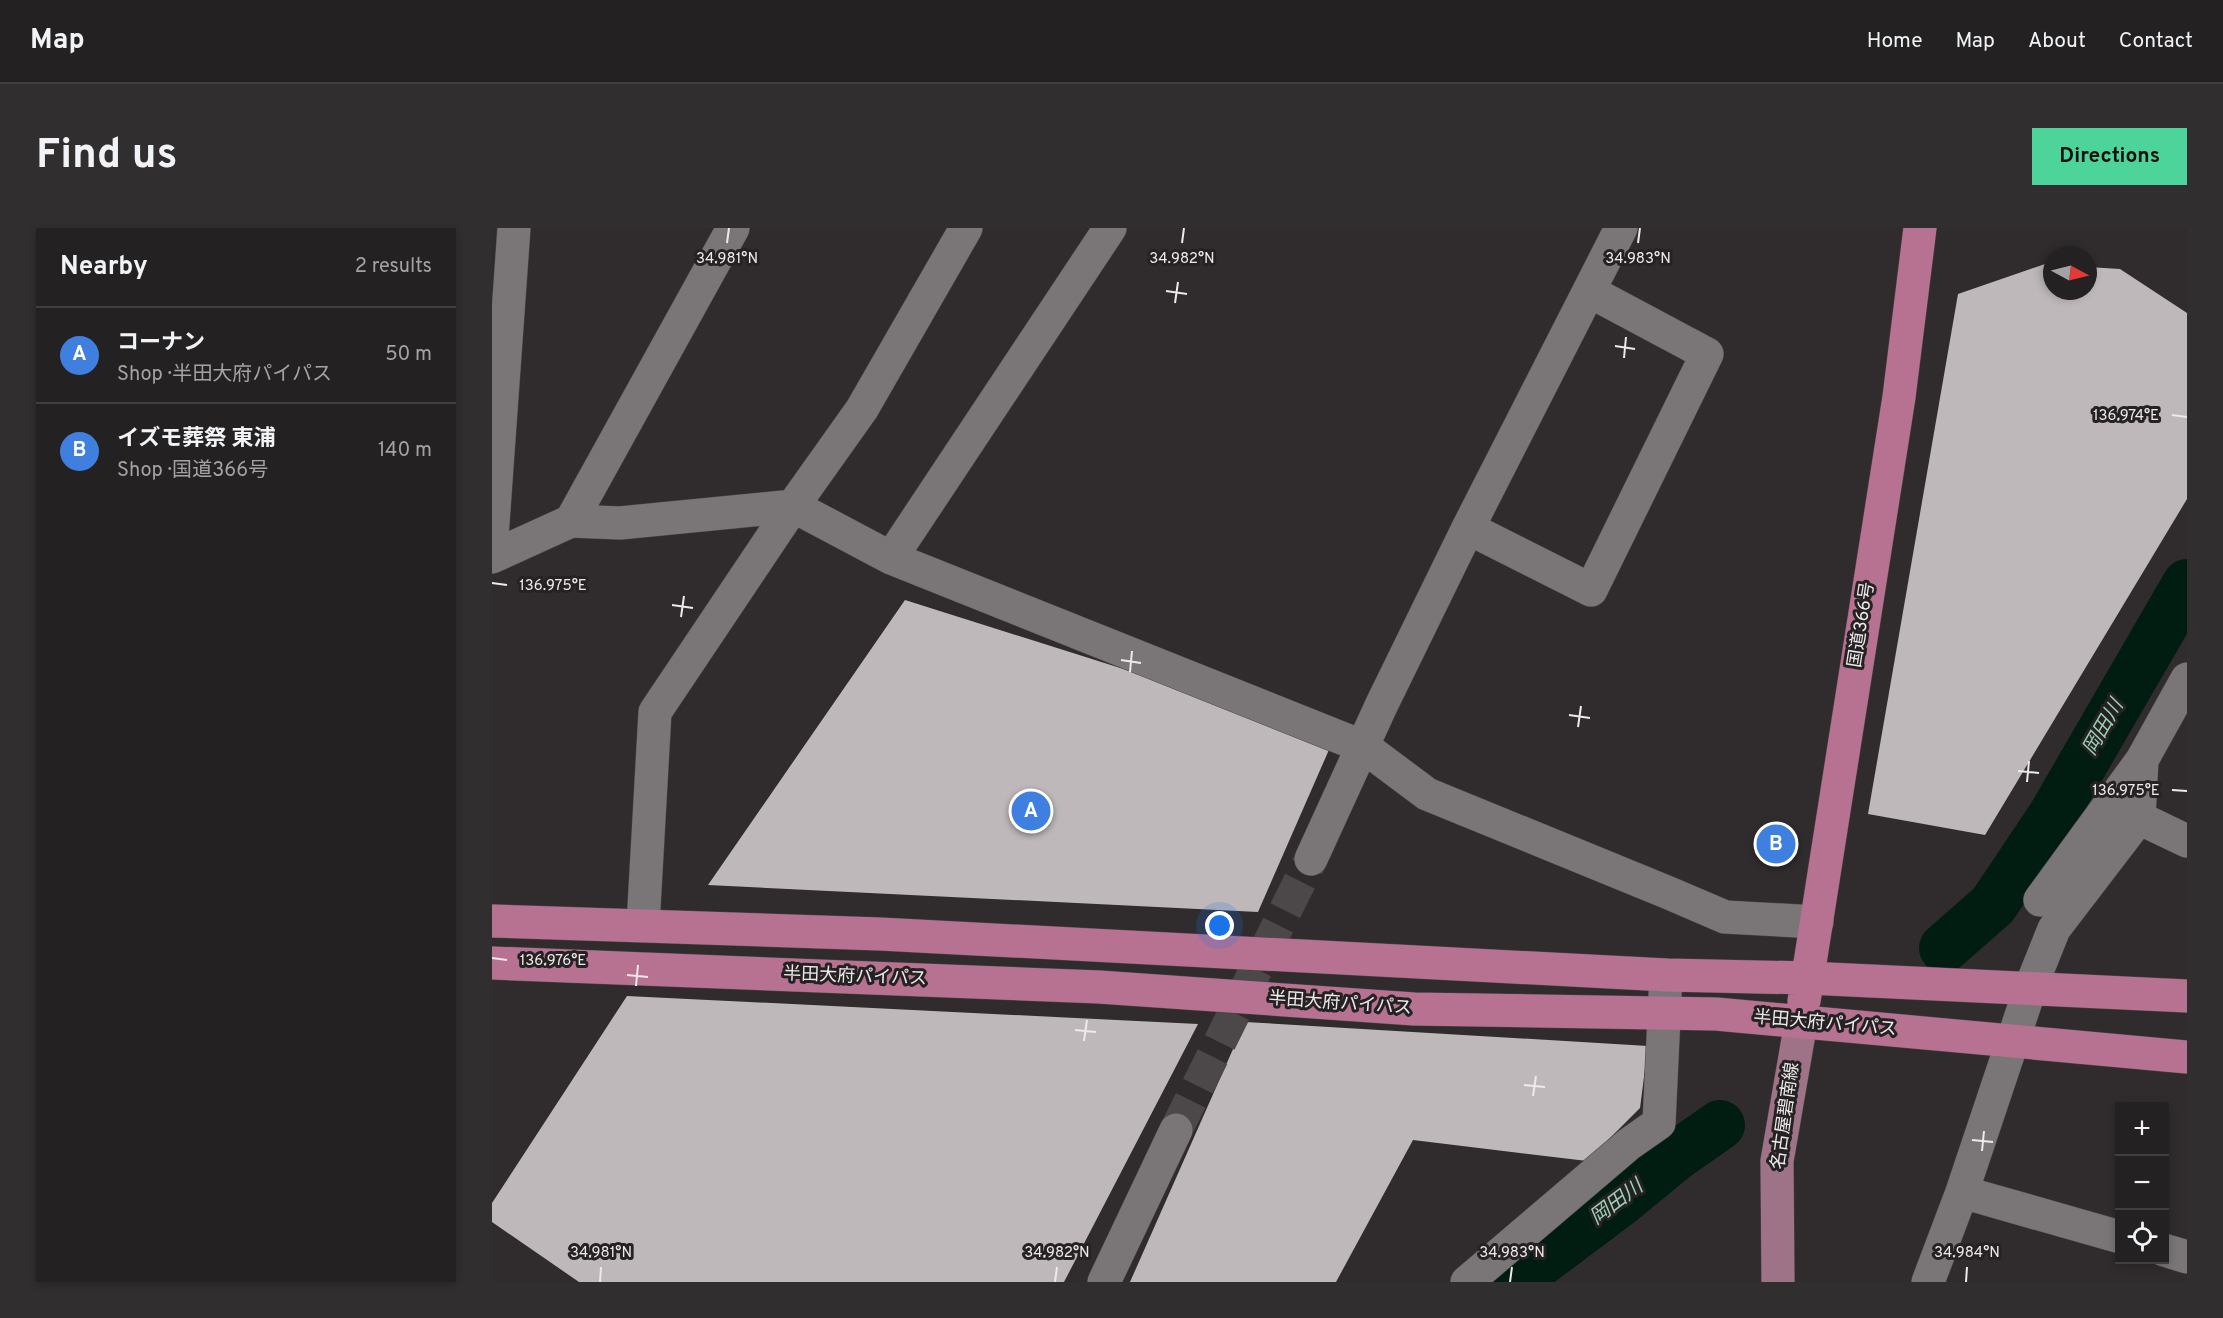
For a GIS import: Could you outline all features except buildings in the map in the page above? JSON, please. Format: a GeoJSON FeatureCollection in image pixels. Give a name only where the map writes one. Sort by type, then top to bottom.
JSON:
{"type":"FeatureCollection","features":[{"type":"Feature","properties":{"kind":"highway","name":"国道366号"},"geometry":{"type":"LineString","coordinates":[[1801,1022],[1899,397],[1920,228]]}},
{"type":"Feature","properties":{"kind":"highway"},"geometry":{"type":"LineString","coordinates":[[492,921],[880,934],[1666,975],[1808,978],[2187,996]]}},
{"type":"Feature","properties":{"kind":"highway","name":"半田大府パイパス"},"geometry":{"type":"LineString","coordinates":[[492,963],[1099,987],[1414,1009],[1716,1014],[2187,1057]]}},
{"type":"Feature","properties":{"kind":"main road","name":"名古屋碧南線"},"geometry":{"type":"LineString","coordinates":[[1778,1282],[1777,1161],[1801,1022]]}},
{"type":"Feature","properties":{"kind":"street"},"geometry":{"type":"LineString","coordinates":[[492,537],[514,228]]}},
{"type":"Feature","properties":{"kind":"street"},"geometry":{"type":"LineString","coordinates":[[571,521],[733,228]]}},
{"type":"Feature","properties":{"kind":"street"},"geometry":{"type":"LineString","coordinates":[[642,925],[655,712],[793,506],[862,409],[966,228]]}},
{"type":"Feature","properties":{"kind":"street"},"geometry":{"type":"LineString","coordinates":[[891,558],[1110,228]]}},
{"type":"Feature","properties":{"kind":"street"},"geometry":{"type":"LineString","coordinates":[[1311,859],[1468,528],[1621,228]]}},
{"type":"Feature","properties":{"kind":"street"},"geometry":{"type":"LineString","coordinates":[[1468,528],[1591,590],[1707,354],[1589,291]]}},
{"type":"Feature","properties":{"kind":"street"},"geometry":{"type":"LineString","coordinates":[[492,556],[571,521],[620,522],[793,506],[891,558],[1364,747],[1427,794],[1725,917],[1817,922]]}},
{"type":"Feature","properties":{"kind":"street"},"geometry":{"type":"LineString","coordinates":[[2040,900],[2142,760],[2187,679]]}},
{"type":"Feature","properties":{"kind":"street"},"geometry":{"type":"LineString","coordinates":[[1928,1282],[1962,1192],[2030,989],[2054,929],[2139,819],[2142,760]]}},
{"type":"Feature","properties":{"kind":"street"},"geometry":{"type":"LineString","coordinates":[[2139,819],[2187,842]]}},
{"type":"Feature","properties":{"kind":"street"},"geometry":{"type":"LineString","coordinates":[[1467,1282],[1629,1144],[1659,1123],[1666,975]]}},
{"type":"Feature","properties":{"kind":"street"},"geometry":{"type":"LineString","coordinates":[[1104,1282],[1176,1130]]}},
{"type":"Feature","properties":{"kind":"street"},"geometry":{"type":"LineString","coordinates":[[1962,1192],[2115,1236]]}},
{"type":"Feature","properties":{"kind":"street"},"geometry":{"type":"LineString","coordinates":[[2169,1252],[2187,1257]]}},
{"type":"Feature","properties":{"kind":"waterway","name":"岡田川"},"geometry":{"type":"LineString","coordinates":[[1944,948],[1993,905],[2052,817],[2187,584]]}},
{"type":"Feature","properties":{"kind":"waterway","name":"岡田川"},"geometry":{"type":"LineString","coordinates":[[1513,1282],[1621,1201],[1677,1155],[1720,1125]]}},
{"type":"Feature","properties":{"kind":"tunnel"},"geometry":{"type":"LineString","coordinates":[[1176,1130],[1311,859]]}},
{"type":"Feature","properties":{"kind":"place","name":"コーナン"},"geometry":{"type":"Point","coordinates":[1031,811]}},
{"type":"Feature","properties":{"kind":"place","name":"イズモ葬祭 東浦"},"geometry":{"type":"Point","coordinates":[1776,844]}}]}
